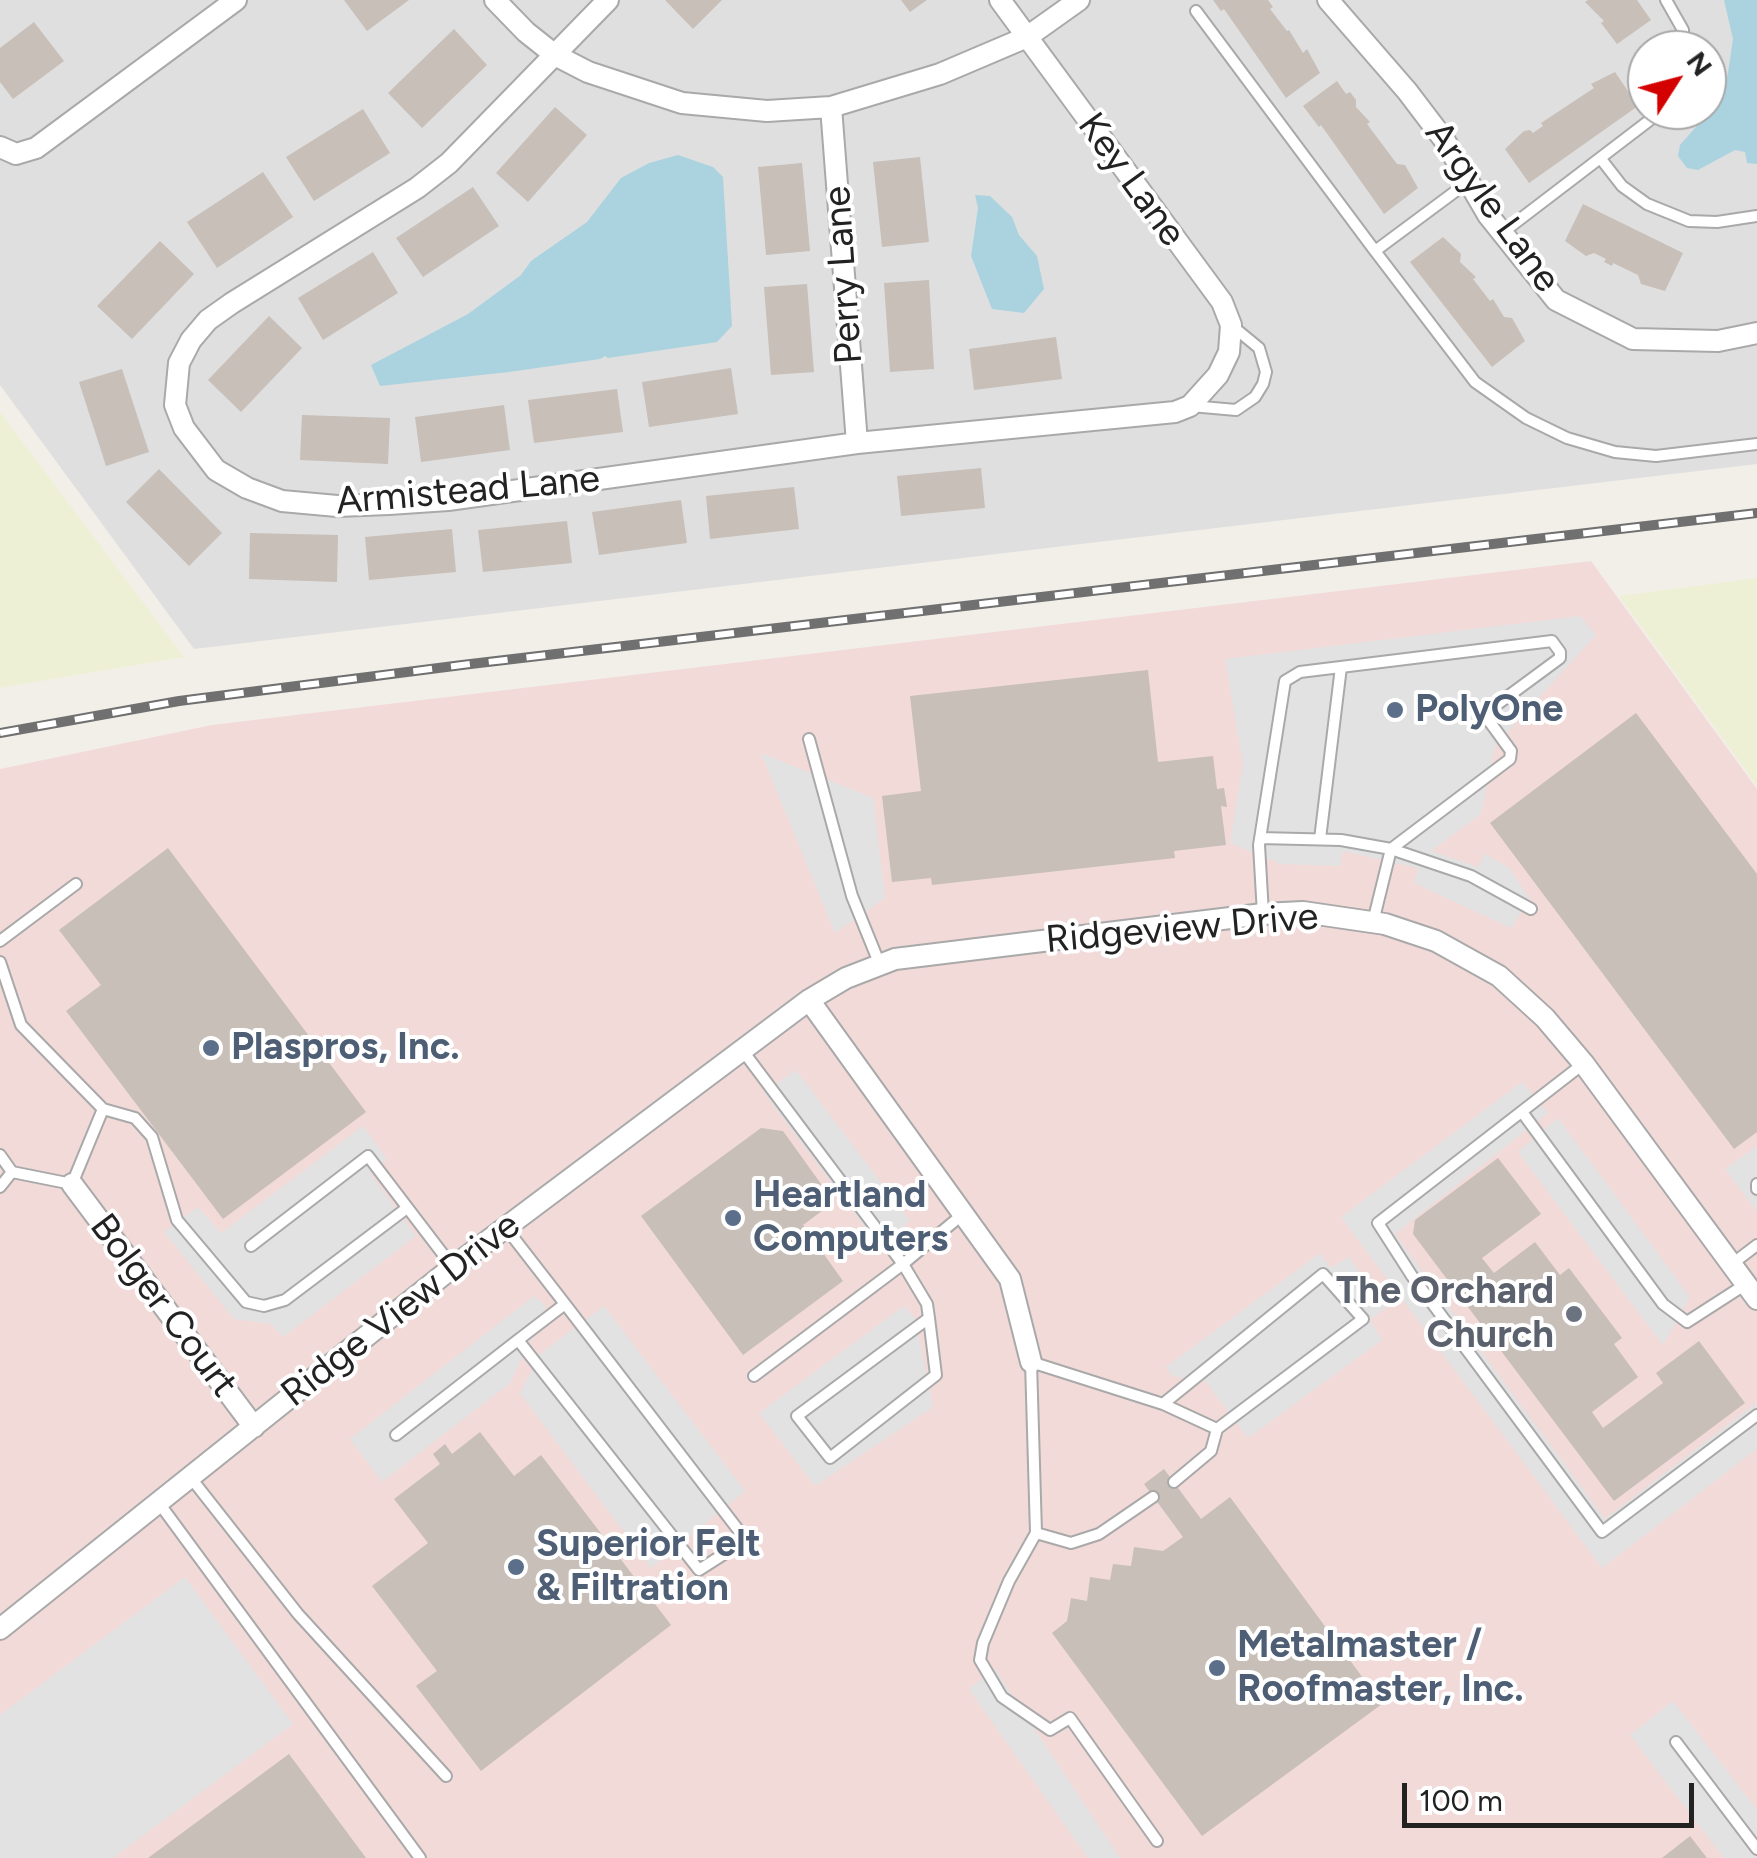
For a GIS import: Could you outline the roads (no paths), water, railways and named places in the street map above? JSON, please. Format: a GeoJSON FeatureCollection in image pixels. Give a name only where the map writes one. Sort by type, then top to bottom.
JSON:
{"type":"FeatureCollection","features":[{"type":"Feature","properties":{"kind":"street"},"geometry":{"type":"LineString","coordinates":[[8,151],[26,152],[54,136],[236,0]]}},
{"type":"Feature","properties":{"kind":"street"},"geometry":{"type":"LineString","coordinates":[[495,0],[526,32],[588,72],[682,103],[767,111],[831,107],[940,74],[1027,37],[1079,0]]}},
{"type":"Feature","properties":{"kind":"street","name":"Armistead Lane"},"geometry":{"type":"LineString","coordinates":[[608,0],[470,144],[417,188],[208,320],[178,363],[175,405],[184,428],[216,470],[260,494],[299,504],[338,506],[448,500],[857,443]]}},
{"type":"Feature","properties":{"kind":"street","name":"Key Lane"},"geometry":{"type":"LineString","coordinates":[[1000,0],[1222,302],[1231,325]]}},
{"type":"Feature","properties":{"kind":"street","name":"Argyle Lane"},"geometry":{"type":"LineString","coordinates":[[1328,0],[1407,91],[1445,141],[1502,233],[1556,300],[1634,339],[1718,341],[1757,334]]}},
{"type":"Feature","properties":{"kind":"street","name":"Perry Lane"},"geometry":{"type":"LineString","coordinates":[[831,107],[857,443]]}},
{"type":"Feature","properties":{"kind":"street"},"geometry":{"type":"LineString","coordinates":[[1190,406],[1218,375],[1228,352],[1231,325]]}},
{"type":"Feature","properties":{"kind":"street","name":"Key Lane"},"geometry":{"type":"LineString","coordinates":[[857,443],[1176,412],[1190,406]]}},
{"type":"Feature","properties":{"kind":"street","name":"Ridgeview Drive"},"geometry":{"type":"LineString","coordinates":[[808,1000],[846,978],[895,959],[1263,914],[1303,912],[1373,922],[1436,941],[1499,976],[1545,1018],[1584,1064],[1753,1291]]}},
{"type":"Feature","properties":{"kind":"street"},"geometry":{"type":"LineString","coordinates":[[808,1000],[1010,1279],[1031,1362]]}},
{"type":"Feature","properties":{"kind":"street","name":"Ridge View Drive"},"geometry":{"type":"LineString","coordinates":[[0,1629],[453,1267],[808,1000]]}},
{"type":"Feature","properties":{"kind":"street","name":"Bolger Court"},"geometry":{"type":"LineString","coordinates":[[72,1184],[254,1427]]}},
{"type":"Feature","properties":{"kind":"lane"},"geometry":{"type":"LineString","coordinates":[[1666,0],[1683,30]]}},
{"type":"Feature","properties":{"kind":"lane"},"geometry":{"type":"LineString","coordinates":[[1196,11],[1465,370],[1499,402],[1568,438],[1615,452],[1656,456],[1757,444]]}},
{"type":"Feature","properties":{"kind":"lane"},"geometry":{"type":"LineString","coordinates":[[1502,233],[1638,130]]}},
{"type":"Feature","properties":{"kind":"lane"},"geometry":{"type":"LineString","coordinates":[[1601,159],[1622,186],[1648,204],[1689,221],[1717,222],[1757,216]]}},
{"type":"Feature","properties":{"kind":"lane"},"geometry":{"type":"LineString","coordinates":[[1376,250],[1468,182]]}},
{"type":"Feature","properties":{"kind":"lane","name":"Key Lane"},"geometry":{"type":"LineString","coordinates":[[1190,406],[1236,410],[1255,397],[1263,384],[1266,372],[1259,348],[1231,325]]}},
{"type":"Feature","properties":{"kind":"lane"},"geometry":{"type":"LineString","coordinates":[[1263,914],[1260,838],[1285,680],[1300,672],[1552,641],[1560,658],[1484,714],[1512,751],[1510,759],[1391,849],[1373,922]]}},
{"type":"Feature","properties":{"kind":"lane"},"geometry":{"type":"LineString","coordinates":[[1320,839],[1341,667]]}},
{"type":"Feature","properties":{"kind":"lane"},"geometry":{"type":"LineString","coordinates":[[809,739],[852,896],[880,965]]}},
{"type":"Feature","properties":{"kind":"lane"},"geometry":{"type":"LineString","coordinates":[[1260,838],[1320,839],[1391,849],[1471,876],[1531,909]]}},
{"type":"Feature","properties":{"kind":"lane"},"geometry":{"type":"LineString","coordinates":[[0,941],[76,884]]}},
{"type":"Feature","properties":{"kind":"lane"},"geometry":{"type":"LineString","coordinates":[[0,962],[21,1025],[104,1109],[135,1118],[152,1137],[177,1220],[246,1302],[264,1306],[285,1300],[406,1208]]}},
{"type":"Feature","properties":{"kind":"lane"},"geometry":{"type":"LineString","coordinates":[[743,1050],[903,1264],[927,1304],[930,1318],[936,1375],[830,1458],[797,1416],[930,1318]]}},
{"type":"Feature","properties":{"kind":"lane"},"geometry":{"type":"LineString","coordinates":[[1584,1064],[1378,1223],[1412,1276],[1602,1532],[1757,1416]]}},
{"type":"Feature","properties":{"kind":"lane"},"geometry":{"type":"LineString","coordinates":[[0,1155],[12,1172],[72,1184],[104,1109]]}},
{"type":"Feature","properties":{"kind":"lane"},"geometry":{"type":"LineString","coordinates":[[1522,1112],[1663,1304],[1687,1322],[1753,1291]]}},
{"type":"Feature","properties":{"kind":"lane"},"geometry":{"type":"LineString","coordinates":[[251,1246],[368,1156],[453,1267]]}},
{"type":"Feature","properties":{"kind":"lane"},"geometry":{"type":"LineString","coordinates":[[0,1187],[12,1172]]}},
{"type":"Feature","properties":{"kind":"lane"},"geometry":{"type":"LineString","coordinates":[[754,1376],[903,1264],[962,1214]]}},
{"type":"Feature","properties":{"kind":"lane"},"geometry":{"type":"LineString","coordinates":[[506,1227],[746,1540],[699,1570],[518,1340]]}},
{"type":"Feature","properties":{"kind":"lane"},"geometry":{"type":"LineString","coordinates":[[1731,1264],[1757,1246]]}},
{"type":"Feature","properties":{"kind":"lane"},"geometry":{"type":"LineString","coordinates":[[1162,1404],[1323,1274],[1363,1318],[1216,1428],[1211,1451],[1174,1482]]}},
{"type":"Feature","properties":{"kind":"lane"},"geometry":{"type":"LineString","coordinates":[[396,1435],[565,1304]]}},
{"type":"Feature","properties":{"kind":"lane"},"geometry":{"type":"LineString","coordinates":[[1157,1840],[1070,1718],[1050,1730],[1002,1697],[980,1660],[1009,1581],[1036,1533],[1031,1362],[1162,1404],[1216,1428]]}},
{"type":"Feature","properties":{"kind":"lane"},"geometry":{"type":"LineString","coordinates":[[190,1478],[298,1614],[446,1776]]}},
{"type":"Feature","properties":{"kind":"lane"},"geometry":{"type":"LineString","coordinates":[[1036,1533],[1071,1544],[1099,1534],[1153,1497]]}},
{"type":"Feature","properties":{"kind":"lane"},"geometry":{"type":"LineString","coordinates":[[159,1504],[420,1858]]}},
{"type":"Feature","properties":{"kind":"lane"},"geometry":{"type":"LineString","coordinates":[[1676,1742],[1757,1849]]}},
{"type":"Feature","properties":{"kind":"water"},"geometry":{"type":"Polygon","coordinates":[[[1724,0],[1757,0],[1757,164],[1747,163],[1745,152],[1735,150],[1698,170],[1687,168],[1678,156],[1680,145],[1693,130],[1727,130],[1727,79],[1733,39],[1724,0]]]}},
{"type":"Feature","properties":{"kind":"water"},"geometry":{"type":"Polygon","coordinates":[[[678,155],[713,167],[723,177],[732,326],[717,342],[380,386],[371,365],[468,314],[521,275],[531,261],[587,222],[621,178],[649,163],[678,155]]]}},
{"type":"Feature","properties":{"kind":"water"},"geometry":{"type":"Polygon","coordinates":[[[975,195],[990,196],[1012,217],[1019,235],[1037,256],[1044,289],[1024,313],[992,309],[971,256],[978,208],[975,195]]]}},
{"type":"Feature","properties":{"kind":"railway"},"geometry":{"type":"LineString","coordinates":[[0,733],[179,701],[462,665],[1757,513]]}},
{"type":"Feature","properties":{"kind":"place","name":"PolyOne"},"geometry":{"type":"Point","coordinates":[1395,710]}},
{"type":"Feature","properties":{"kind":"place","name":"Plaspros, Inc."},"geometry":{"type":"Point","coordinates":[211,1048]}},
{"type":"Feature","properties":{"kind":"place","name":"Heartland Computers"},"geometry":{"type":"Point","coordinates":[733,1218]}},
{"type":"Feature","properties":{"kind":"place","name":"The Orchard Church"},"geometry":{"type":"Point","coordinates":[1574,1314]}},
{"type":"Feature","properties":{"kind":"place","name":"Superior Felt & Filtration"},"geometry":{"type":"Point","coordinates":[516,1567]}},
{"type":"Feature","properties":{"kind":"place","name":"Metalmaster / Roofmaster, Inc."},"geometry":{"type":"Point","coordinates":[1217,1668]}}]}
